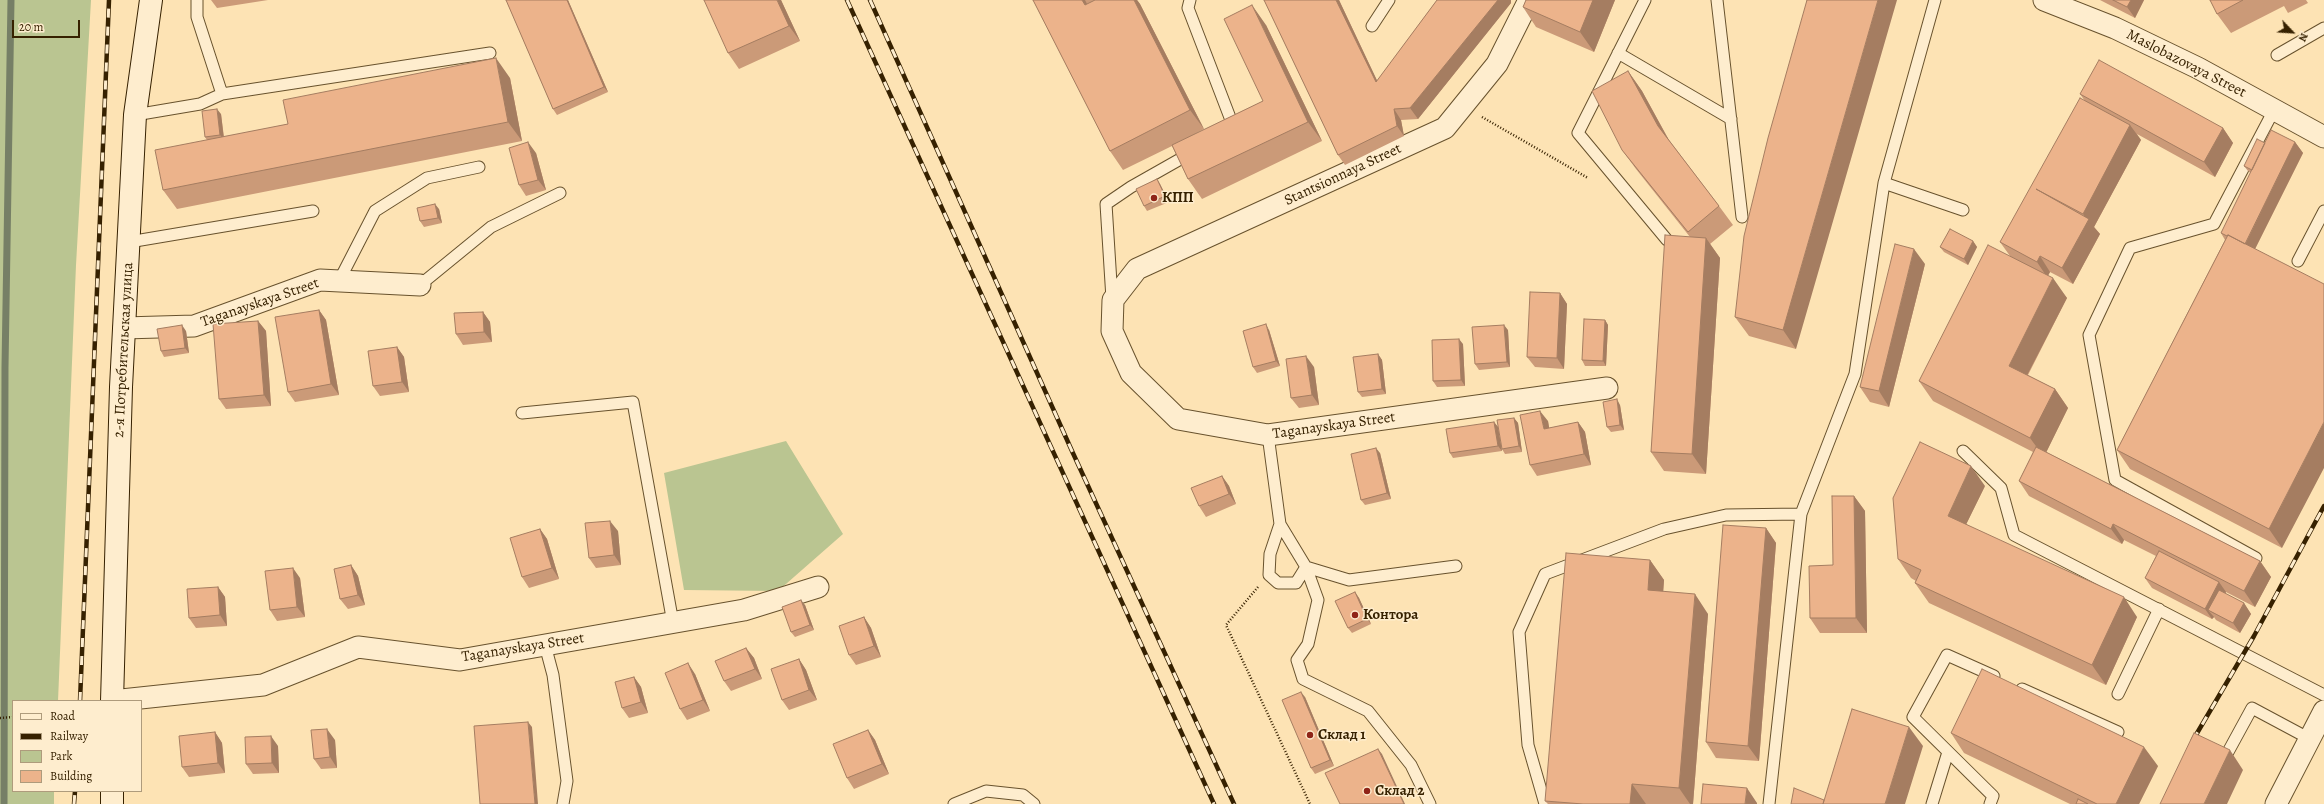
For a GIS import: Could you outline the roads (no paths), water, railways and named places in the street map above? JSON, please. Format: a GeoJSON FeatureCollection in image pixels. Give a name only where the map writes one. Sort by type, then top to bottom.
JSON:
{"type":"FeatureCollection","features":[{"type":"Feature","properties":{"kind":"street","name":"2-я Потребительская улица"},"geometry":{"type":"LineString","coordinates":[[112,700],[124,328],[135,115],[151,0]]}},
{"type":"Feature","properties":{"kind":"street","name":"Stantsionnaya Street"},"geometry":{"type":"LineString","coordinates":[[1112,300],[1137,269],[1444,128],[1497,64],[1529,0]]}},
{"type":"Feature","properties":{"kind":"street","name":"Maslobazovaya Street"},"geometry":{"type":"LineString","coordinates":[[2044,0],[2072,5],[2191,65],[2324,137]]}},
{"type":"Feature","properties":{"kind":"street","name":"Taganayskaya Street"},"geometry":{"type":"LineString","coordinates":[[124,328],[194,326],[320,280],[420,285]]}},
{"type":"Feature","properties":{"kind":"street","name":"Taganayskaya Street"},"geometry":{"type":"LineString","coordinates":[[1112,300],[1112,331],[1131,373],[1178,419],[1268,435],[1607,388]]}},
{"type":"Feature","properties":{"kind":"street","name":"Taganayskaya Street"},"geometry":{"type":"LineString","coordinates":[[121,700],[263,684],[358,647],[460,660],[744,610],[818,587]]}},
{"type":"Feature","properties":{"kind":"street"},"geometry":{"type":"LineString","coordinates":[[2276,804],[2324,711]]}},
{"type":"Feature","properties":{"kind":"street"},"geometry":{"type":"LineString","coordinates":[[112,792],[112,804]]}},
{"type":"Feature","properties":{"kind":"lane"},"geometry":{"type":"LineString","coordinates":[[197,0],[197,17],[222,94]]}},
{"type":"Feature","properties":{"kind":"lane"},"geometry":{"type":"LineString","coordinates":[[1190,0],[1188,8],[1234,128],[1220,136]]}},
{"type":"Feature","properties":{"kind":"lane"},"geometry":{"type":"LineString","coordinates":[[1372,26],[1389,0]]}},
{"type":"Feature","properties":{"kind":"lane"},"geometry":{"type":"LineString","coordinates":[[1645,0],[1578,133],[1667,240]]}},
{"type":"Feature","properties":{"kind":"lane"},"geometry":{"type":"LineString","coordinates":[[1717,0],[1742,217]]}},
{"type":"Feature","properties":{"kind":"lane"},"geometry":{"type":"LineString","coordinates":[[1769,804],[1801,514],[1855,374],[1884,183],[1935,0]]}},
{"type":"Feature","properties":{"kind":"lane"},"geometry":{"type":"LineString","coordinates":[[2277,55],[2324,28]]}},
{"type":"Feature","properties":{"kind":"lane"},"geometry":{"type":"LineString","coordinates":[[135,115],[200,104],[222,94],[490,53]]}},
{"type":"Feature","properties":{"kind":"lane"},"geometry":{"type":"LineString","coordinates":[[1618,53],[1731,119]]}},
{"type":"Feature","properties":{"kind":"lane"},"geometry":{"type":"LineString","coordinates":[[2256,558],[2115,480],[2089,335],[2130,248],[2214,224],[2274,110]]}},
{"type":"Feature","properties":{"kind":"lane"},"geometry":{"type":"LineString","coordinates":[[1112,300],[1106,204],[1131,187],[1200,148]]}},
{"type":"Feature","properties":{"kind":"lane"},"geometry":{"type":"LineString","coordinates":[[339,281],[375,212],[427,178],[479,167]]}},
{"type":"Feature","properties":{"kind":"lane"},"geometry":{"type":"LineString","coordinates":[[1884,183],[1963,210]]}},
{"type":"Feature","properties":{"kind":"lane"},"geometry":{"type":"LineString","coordinates":[[420,285],[491,227],[560,193]]}},
{"type":"Feature","properties":{"kind":"lane"},"geometry":{"type":"LineString","coordinates":[[129,242],[313,210]]}},
{"type":"Feature","properties":{"kind":"lane"},"geometry":{"type":"LineString","coordinates":[[2298,261],[2324,211]]}},
{"type":"Feature","properties":{"kind":"lane"},"geometry":{"type":"LineString","coordinates":[[522,413],[633,402],[673,623]]}},
{"type":"Feature","properties":{"kind":"lane"},"geometry":{"type":"LineString","coordinates":[[1268,435],[1280,524],[1306,568],[1318,600],[1308,644],[1296,660],[1303,679],[1368,711],[1411,765],[1430,804]]}},
{"type":"Feature","properties":{"kind":"lane"},"geometry":{"type":"LineString","coordinates":[[1963,451],[2001,488],[2014,535],[2324,695]]}},
{"type":"Feature","properties":{"kind":"lane"},"geometry":{"type":"LineString","coordinates":[[1545,804],[1528,745],[1519,632],[1545,574],[1664,529],[1726,515],[1801,514]]}},
{"type":"Feature","properties":{"kind":"lane"},"geometry":{"type":"LineString","coordinates":[[1280,524],[1270,554],[1269,575],[1278,583],[1296,583],[1306,568]]}},
{"type":"Feature","properties":{"kind":"lane"},"geometry":{"type":"LineString","coordinates":[[1306,568],[1349,580],[1456,566]]}},
{"type":"Feature","properties":{"kind":"lane"},"geometry":{"type":"LineString","coordinates":[[2118,694],[2159,609]]}},
{"type":"Feature","properties":{"kind":"lane"},"geometry":{"type":"LineString","coordinates":[[545,645],[553,674],[567,781],[563,804]]}},
{"type":"Feature","properties":{"kind":"lane"},"geometry":{"type":"LineString","coordinates":[[1990,804],[1993,796],[1912,718],[1947,654],[2118,732]]}},
{"type":"Feature","properties":{"kind":"lane"},"geometry":{"type":"LineString","coordinates":[[2228,752],[2252,708],[2310,739]]}},
{"type":"Feature","properties":{"kind":"lane"},"geometry":{"type":"LineString","coordinates":[[1932,804],[1948,752]]}},
{"type":"Feature","properties":{"kind":"lane"},"geometry":{"type":"LineString","coordinates":[[954,804],[986,791],[1023,794],[1034,804]]}},
{"type":"Feature","properties":{"kind":"waterway"},"geometry":{"type":"LineString","coordinates":[[4,804],[5,367],[11,0]]}},
{"type":"Feature","properties":{"kind":"railway"},"geometry":{"type":"LineString","coordinates":[[80,700],[109,0]]}},
{"type":"Feature","properties":{"kind":"railway"},"geometry":{"type":"LineString","coordinates":[[847,0],[1214,804]]}},
{"type":"Feature","properties":{"kind":"railway"},"geometry":{"type":"LineString","coordinates":[[870,0],[1072,451],[1234,804]]}},
{"type":"Feature","properties":{"kind":"railway"},"geometry":{"type":"LineString","coordinates":[[2193,740],[2254,636],[2324,506]]}},
{"type":"Feature","properties":{"kind":"railway"},"geometry":{"type":"LineString","coordinates":[[74,804],[75,792]]}},
{"type":"Feature","properties":{"kind":"place","name":"КПП"},"geometry":{"type":"Point","coordinates":[1154,198]}},
{"type":"Feature","properties":{"kind":"place","name":"Контора"},"geometry":{"type":"Point","coordinates":[1355,615]}},
{"type":"Feature","properties":{"kind":"place","name":"Склад 1"},"geometry":{"type":"Point","coordinates":[1310,735]}},
{"type":"Feature","properties":{"kind":"place","name":"Склад 2"},"geometry":{"type":"Point","coordinates":[1367,791]}}]}
